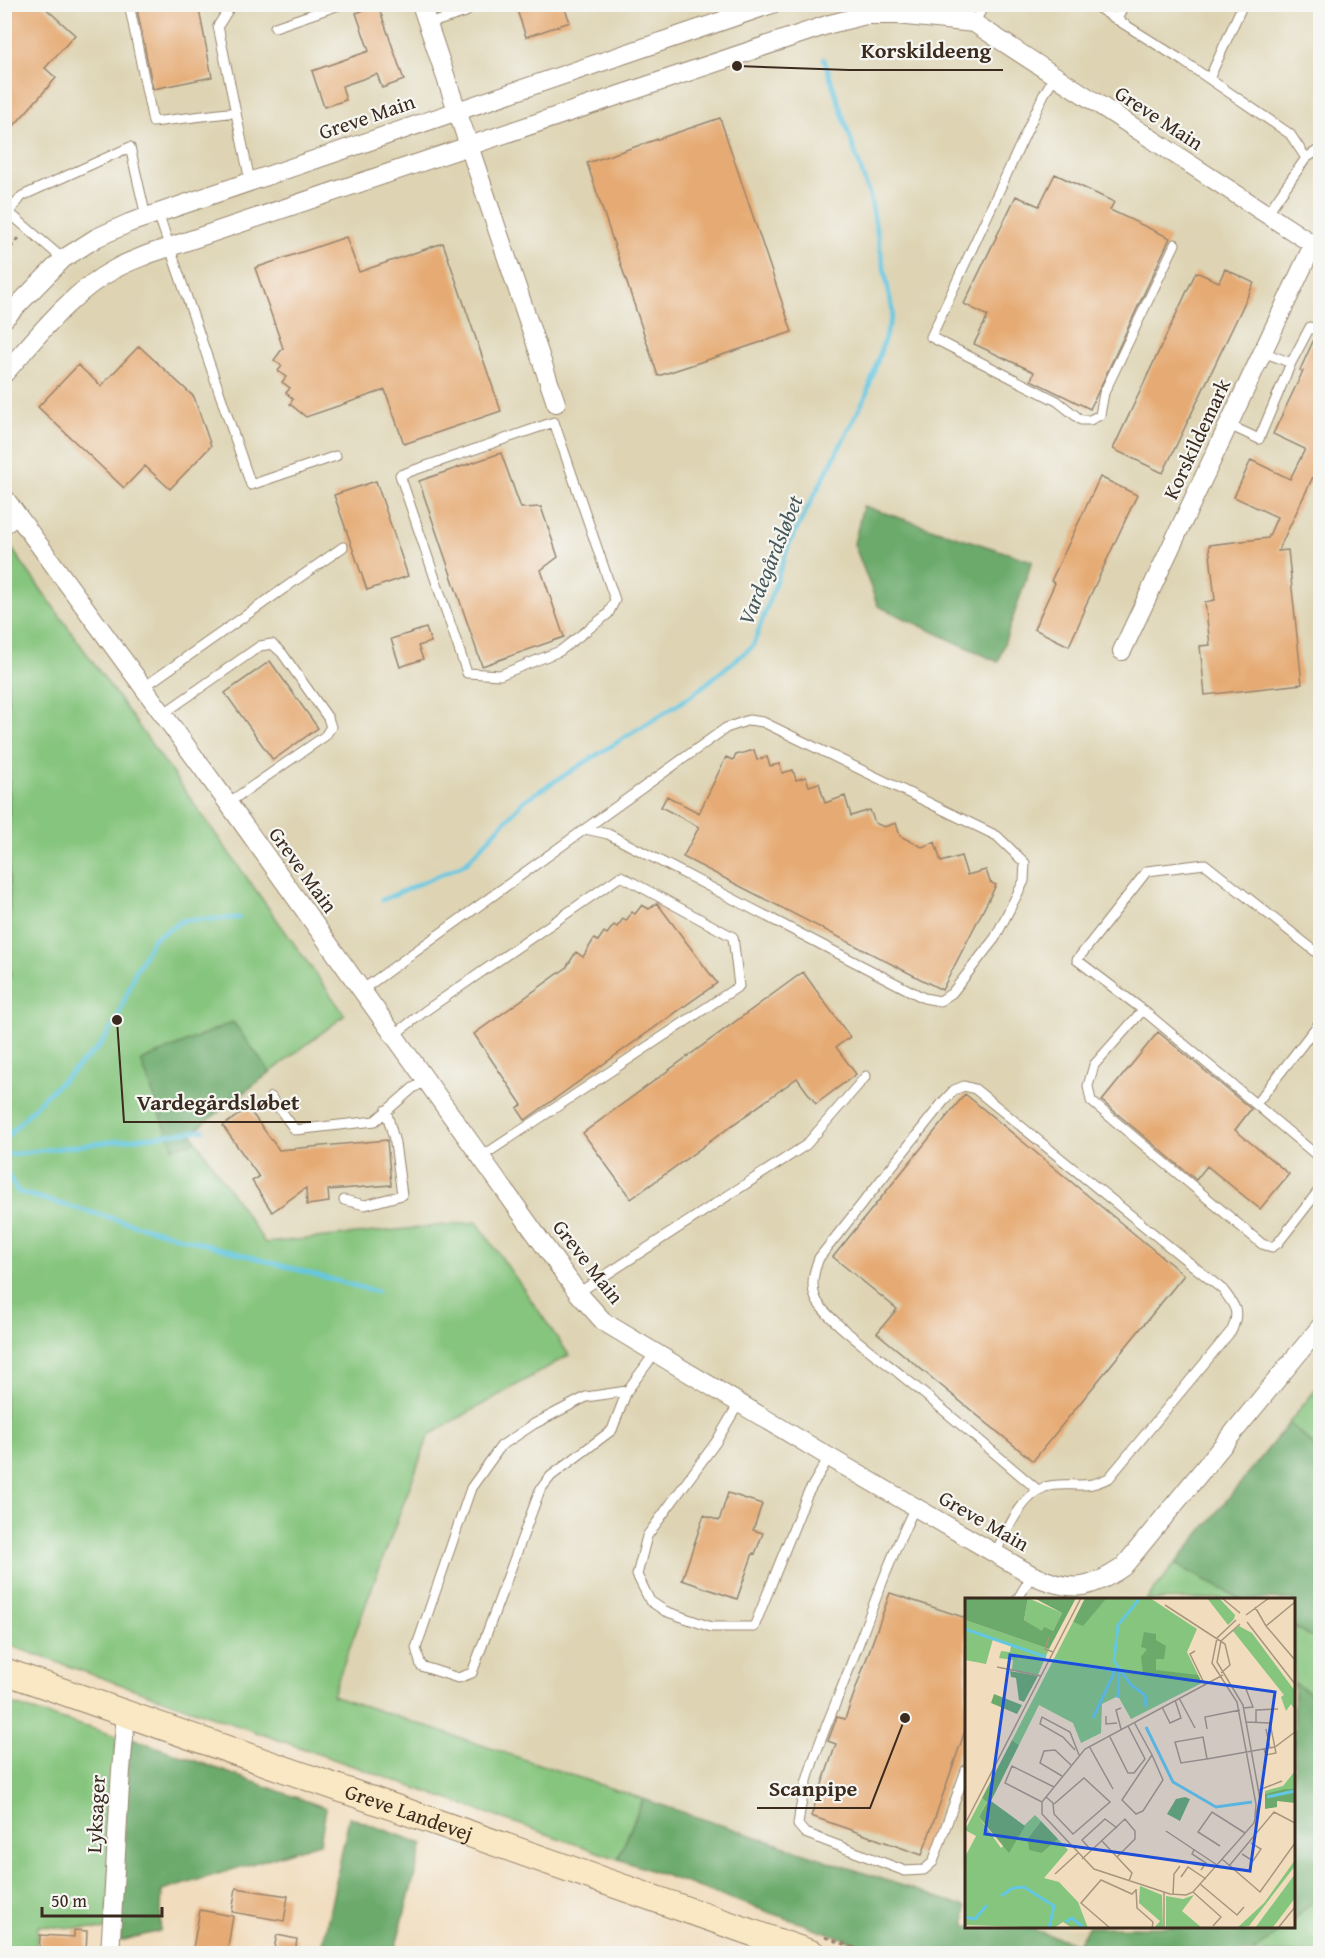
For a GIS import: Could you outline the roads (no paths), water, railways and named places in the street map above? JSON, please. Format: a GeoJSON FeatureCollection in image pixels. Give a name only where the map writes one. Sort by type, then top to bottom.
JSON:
{"type":"FeatureCollection","features":[{"type":"Feature","properties":{"kind":"street"},"geometry":{"type":"LineString","coordinates":[[421,4],[556,403]]}},
{"type":"Feature","properties":{"kind":"street","name":"Greve Main"},"geometry":{"type":"LineString","coordinates":[[4,320],[63,259],[96,238],[152,215],[457,110],[724,12],[772,4]]}},
{"type":"Feature","properties":{"kind":"street","name":"Greve Main"},"geometry":{"type":"LineString","coordinates":[[929,4],[974,23],[1266,216],[1317,247]]}},
{"type":"Feature","properties":{"kind":"street","name":"Greve Main"},"geometry":{"type":"LineString","coordinates":[[4,374],[60,311],[89,286],[114,269],[170,247],[830,24],[866,15],[897,15],[974,23]]}},
{"type":"Feature","properties":{"kind":"street","name":"Korskildemark"},"geometry":{"type":"LineString","coordinates":[[1122,651],[1263,352],[1317,247]]}},
{"type":"Feature","properties":{"kind":"street","name":"Greve Main"},"geometry":{"type":"LineString","coordinates":[[4,497],[228,803],[578,1293],[604,1322],[1032,1575],[1054,1585],[1079,1587],[1103,1581],[1123,1567],[1320,1327]]}},
{"type":"Feature","properties":{"kind":"street","name":"Greve Landevej"},"geometry":{"type":"LineString","coordinates":[[4,1671],[813,1953]]}},
{"type":"Feature","properties":{"kind":"street","name":"Lyksager"},"geometry":{"type":"LineString","coordinates":[[110,1953],[126,1714]]}},
{"type":"Feature","properties":{"kind":"lane"},"geometry":{"type":"LineString","coordinates":[[129,4],[153,122],[236,112]]}},
{"type":"Feature","properties":{"kind":"lane"},"geometry":{"type":"LineString","coordinates":[[238,4],[230,7],[218,26],[250,181]]}},
{"type":"Feature","properties":{"kind":"lane"},"geometry":{"type":"LineString","coordinates":[[275,27],[342,4]]}},
{"type":"Feature","properties":{"kind":"lane"},"geometry":{"type":"LineString","coordinates":[[428,24],[466,12],[469,4]]}},
{"type":"Feature","properties":{"kind":"lane"},"geometry":{"type":"LineString","coordinates":[[974,23],[985,4]]}},
{"type":"Feature","properties":{"kind":"lane"},"geometry":{"type":"LineString","coordinates":[[1092,4],[1290,134],[1306,158]]}},
{"type":"Feature","properties":{"kind":"lane"},"geometry":{"type":"LineString","coordinates":[[1116,20],[1124,4]]}},
{"type":"Feature","properties":{"kind":"lane"},"geometry":{"type":"LineString","coordinates":[[1209,79],[1243,4]]}},
{"type":"Feature","properties":{"kind":"lane"},"geometry":{"type":"LineString","coordinates":[[1054,77],[1042,96],[931,337],[1057,401],[1081,420],[1090,420],[1100,415],[1104,393],[1175,244]]}},
{"type":"Feature","properties":{"kind":"lane"},"geometry":{"type":"LineString","coordinates":[[63,259],[7,210],[22,196],[130,147],[152,215],[170,247],[251,485],[336,456]]}},
{"type":"Feature","properties":{"kind":"lane"},"geometry":{"type":"LineString","coordinates":[[1266,216],[1306,158],[1320,149]]}},
{"type":"Feature","properties":{"kind":"lane"},"geometry":{"type":"LineString","coordinates":[[1228,425],[1259,439],[1291,363],[1310,327],[1320,332]]}},
{"type":"Feature","properties":{"kind":"lane"},"geometry":{"type":"LineString","coordinates":[[1263,352],[1291,363]]}},
{"type":"Feature","properties":{"kind":"lane"},"geometry":{"type":"LineString","coordinates":[[554,422],[400,475],[467,673],[500,675],[560,651],[608,614],[615,600],[554,422],[556,403]]}},
{"type":"Feature","properties":{"kind":"lane"},"geometry":{"type":"LineString","coordinates":[[4,530],[20,519]]}},
{"type":"Feature","properties":{"kind":"lane"},"geometry":{"type":"LineString","coordinates":[[144,687],[343,547]]}},
{"type":"Feature","properties":{"kind":"lane"},"geometry":{"type":"LineString","coordinates":[[163,714],[260,646],[272,644],[282,653],[328,718],[331,727],[325,736],[228,803]]}},
{"type":"Feature","properties":{"kind":"lane"},"geometry":{"type":"LineString","coordinates":[[362,990],[585,829],[726,728],[750,720],[763,722],[997,836],[1025,863],[1024,881],[995,938],[952,993],[940,1001],[924,998],[608,834],[585,829]]}},
{"type":"Feature","properties":{"kind":"lane"},"geometry":{"type":"LineString","coordinates":[[1320,955],[1205,864],[1148,871],[1077,960],[1143,1010],[1320,1158]]}},
{"type":"Feature","properties":{"kind":"lane"},"geometry":{"type":"LineString","coordinates":[[394,1035],[425,1011],[621,876],[733,937],[739,987],[481,1157]]}},
{"type":"Feature","properties":{"kind":"lane"},"geometry":{"type":"LineString","coordinates":[[1143,1010],[1095,1065],[1088,1086],[1090,1101],[1262,1244],[1272,1247],[1278,1243],[1320,1189]]}},
{"type":"Feature","properties":{"kind":"lane"},"geometry":{"type":"LineString","coordinates":[[1256,1104],[1320,1022]]}},
{"type":"Feature","properties":{"kind":"lane"},"geometry":{"type":"LineString","coordinates":[[578,1293],[806,1145],[866,1076]]}},
{"type":"Feature","properties":{"kind":"lane"},"geometry":{"type":"LineString","coordinates":[[271,1097],[295,1130],[375,1120],[427,1080]]}},
{"type":"Feature","properties":{"kind":"lane"},"geometry":{"type":"LineString","coordinates":[[995,1553],[1016,1515],[1031,1496],[1039,1491],[1045,1487],[1091,1484],[1109,1478],[1232,1330],[1237,1318],[1235,1306],[1224,1290],[975,1089],[964,1086],[954,1090],[943,1102],[819,1258],[813,1283],[815,1297],[822,1309],[863,1345],[1039,1491]]}},
{"type":"Feature","properties":{"kind":"lane"},"geometry":{"type":"LineString","coordinates":[[344,1200],[365,1205],[402,1195],[395,1143],[386,1110]]}},
{"type":"Feature","properties":{"kind":"lane"},"geometry":{"type":"LineString","coordinates":[[627,1391],[586,1397],[534,1424],[501,1446],[471,1488],[416,1648],[421,1666],[458,1678],[472,1673],[540,1490],[551,1476],[612,1430],[627,1391],[656,1353]]}},
{"type":"Feature","properties":{"kind":"lane"},"geometry":{"type":"LineString","coordinates":[[739,1403],[716,1442],[647,1536],[638,1575],[650,1601],[664,1611],[711,1627],[754,1628],[807,1495],[829,1457]]}},
{"type":"Feature","properties":{"kind":"lane"},"geometry":{"type":"LineString","coordinates":[[915,1507],[898,1544],[819,1748],[800,1809],[798,1825],[805,1833],[905,1871],[924,1870],[933,1862],[965,1773]]}},
{"type":"Feature","properties":{"kind":"lane"},"geometry":{"type":"LineString","coordinates":[[1018,1598],[1032,1575]]}},
{"type":"Feature","properties":{"kind":"waterway","name":"Vardegårdsløbet"},"geometry":{"type":"LineString","coordinates":[[382,900],[465,864],[525,800],[691,696],[753,646],[790,542],[866,396],[893,313],[870,197],[824,59]]}},
{"type":"Feature","properties":{"kind":"waterway","name":"Vardegårdsløbet"},"geometry":{"type":"LineString","coordinates":[[4,1140],[43,1098],[99,1047],[117,1020],[135,972],[153,939],[184,920],[239,918]]}},
{"type":"Feature","properties":{"kind":"waterway"},"geometry":{"type":"LineString","coordinates":[[4,1155],[204,1130]]}},
{"type":"Feature","properties":{"kind":"waterway"},"geometry":{"type":"LineString","coordinates":[[4,1160],[8,1175],[18,1192],[377,1292]]}},
{"type":"Feature","properties":{"kind":"place","name":"Korskildeeng"},"geometry":{"type":"Point","coordinates":[737,66]}},
{"type":"Feature","properties":{"kind":"place","name":"Vardegårdsløbet"},"geometry":{"type":"Point","coordinates":[117,1020]}},
{"type":"Feature","properties":{"kind":"place","name":"Scanpipe"},"geometry":{"type":"Point","coordinates":[905,1718]}}]}
